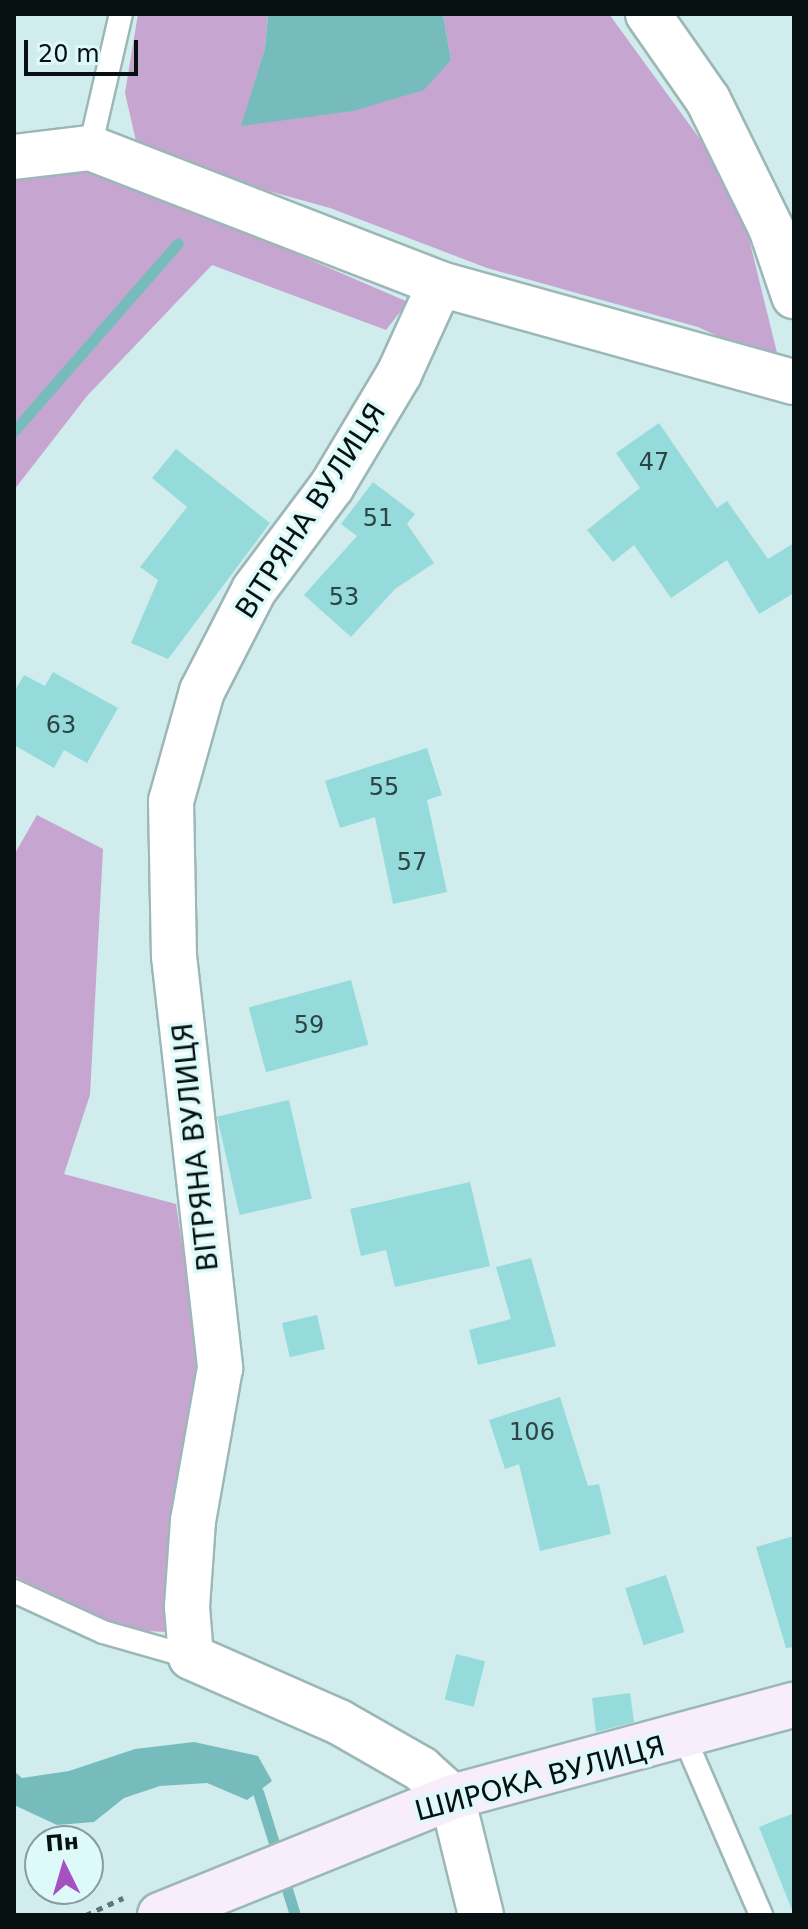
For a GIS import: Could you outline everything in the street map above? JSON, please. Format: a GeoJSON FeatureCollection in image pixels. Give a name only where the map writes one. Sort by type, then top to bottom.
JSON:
{"type":"FeatureCollection","features":[{"type":"Feature","properties":{"kind":"main road","name":"ШИРОКА ВУЛИЦЯ"},"geometry":{"type":"LineString","coordinates":[[160,1915],[452,1797],[685,1739],[794,1705]]}},
{"type":"Feature","properties":{"kind":"street"},"geometry":{"type":"LineString","coordinates":[[648,14],[708,100],[771,228],[794,296]]}},
{"type":"Feature","properties":{"kind":"street"},"geometry":{"type":"LineString","coordinates":[[14,157],[90,148],[440,284],[794,382]]}},
{"type":"Feature","properties":{"kind":"street","name":"ВІТРЯНА ВУЛИЦЯ"},"geometry":{"type":"LineString","coordinates":[[191,1657],[187,1607],[193,1521],[220,1368],[174,956],[171,801],[202,691],[254,590],[332,486],[399,374],[440,284]]}},
{"type":"Feature","properties":{"kind":"street"},"geometry":{"type":"LineString","coordinates":[[191,1657],[339,1722],[421,1769],[452,1797],[481,1915]]}},
{"type":"Feature","properties":{"kind":"lane"},"geometry":{"type":"LineString","coordinates":[[90,148],[121,14]]}},
{"type":"Feature","properties":{"kind":"lane"},"geometry":{"type":"LineString","coordinates":[[14,1591],[103,1632],[191,1657]]}},
{"type":"Feature","properties":{"kind":"lane"},"geometry":{"type":"LineString","coordinates":[[685,1739],[761,1915]]}},
{"type":"Feature","properties":{"kind":"shaded area"},"geometry":{"type":"Polygon","coordinates":[[[138,14],[268,14],[265,48],[242,125],[292,118],[451,60],[443,14],[609,14],[737,190],[780,365],[698,327],[487,268],[330,208],[185,168],[136,141],[125,93],[138,14]]]}},
{"type":"Feature","properties":{"kind":"shaded area"},"geometry":{"type":"Polygon","coordinates":[[[95,167],[408,302],[386,330],[212,265],[87,396],[14,490],[14,177],[95,167]]]}},
{"type":"Feature","properties":{"kind":"shaded area"},"geometry":{"type":"Polygon","coordinates":[[[37,815],[103,849],[90,1095],[64,1174],[176,1204],[200,1364],[178,1577],[166,1632],[127,1630],[14,1576],[14,855],[37,815]]]}},
{"type":"Feature","properties":{"kind":"water"},"geometry":{"type":"Polygon","coordinates":[[[268,14],[443,14],[451,60],[424,90],[353,111],[241,126],[265,48],[268,14]]]}},
{"type":"Feature","properties":{"kind":"water"},"geometry":{"type":"Polygon","coordinates":[[[194,1742],[258,1756],[272,1781],[247,1800],[207,1783],[160,1786],[124,1798],[94,1822],[57,1825],[14,1805],[14,1771],[22,1778],[69,1771],[135,1749],[194,1742]]]}},
{"type":"Feature","properties":{"kind":"building"},"geometry":{"type":"Polygon","coordinates":[[[659,423],[717,508],[727,501],[768,559],[794,543],[794,593],[759,614],[727,560],[671,598],[634,545],[613,562],[587,530],[640,488],[616,453],[659,423]]]}},
{"type":"Feature","properties":{"kind":"building"},"geometry":{"type":"Polygon","coordinates":[[[176,449],[270,523],[168,659],[131,643],[158,580],[140,567],[187,507],[152,478],[176,449]]]}},
{"type":"Feature","properties":{"kind":"building"},"geometry":{"type":"Polygon","coordinates":[[[373,482],[415,514],[407,524],[434,563],[395,589],[351,637],[304,595],[357,536],[341,524],[373,482]]]}},
{"type":"Feature","properties":{"kind":"building"},"geometry":{"type":"Polygon","coordinates":[[[53,672],[118,708],[87,763],[64,750],[54,768],[14,745],[14,692],[24,675],[45,686],[53,672]]]}},
{"type":"Feature","properties":{"kind":"building"},"geometry":{"type":"Polygon","coordinates":[[[427,748],[442,795],[427,800],[447,892],[393,904],[375,817],[340,828],[325,781],[427,748]]]}},
{"type":"Feature","properties":{"kind":"building"},"geometry":{"type":"Polygon","coordinates":[[[351,980],[368,1045],[266,1072],[249,1007],[351,980]]]}},
{"type":"Feature","properties":{"kind":"building"},"geometry":{"type":"Polygon","coordinates":[[[289,1100],[312,1198],[240,1215],[217,1117],[289,1100]]]}},
{"type":"Feature","properties":{"kind":"building"},"geometry":{"type":"Polygon","coordinates":[[[470,1182],[490,1266],[395,1287],[386,1250],[361,1256],[350,1209],[470,1182]]]}},
{"type":"Feature","properties":{"kind":"building"},"geometry":{"type":"Polygon","coordinates":[[[531,1258],[556,1346],[478,1365],[469,1330],[511,1319],[496,1267],[531,1258]]]}},
{"type":"Feature","properties":{"kind":"building"},"geometry":{"type":"Polygon","coordinates":[[[317,1315],[325,1349],[290,1357],[282,1323],[317,1315]]]}},
{"type":"Feature","properties":{"kind":"building"},"geometry":{"type":"Polygon","coordinates":[[[560,1397],[588,1486],[599,1484],[611,1534],[540,1551],[519,1464],[505,1469],[489,1420],[560,1397]]]}},
{"type":"Feature","properties":{"kind":"building"},"geometry":{"type":"Polygon","coordinates":[[[794,1536],[794,1647],[786,1648],[756,1547],[794,1536]]]}},
{"type":"Feature","properties":{"kind":"building"},"geometry":{"type":"Polygon","coordinates":[[[666,1575],[685,1632],[644,1645],[625,1588],[666,1575]]]}},
{"type":"Feature","properties":{"kind":"building"},"geometry":{"type":"Polygon","coordinates":[[[456,1654],[485,1661],[474,1707],[445,1700],[456,1654]]]}},
{"type":"Feature","properties":{"kind":"building"},"geometry":{"type":"Polygon","coordinates":[[[630,1693],[634,1722],[596,1732],[592,1698],[630,1693]]]}},
{"type":"Feature","properties":{"kind":"building"},"geometry":{"type":"Polygon","coordinates":[[[794,1813],[794,1910],[792,1910],[759,1827],[794,1813]]]}},
{"type":"Feature","properties":{"kind":"waterway"},"geometry":{"type":"LineString","coordinates":[[14,431],[178,243]]}},
{"type":"Feature","properties":{"kind":"waterway"},"geometry":{"type":"LineString","coordinates":[[258,1792],[278,1856]]}},
{"type":"Feature","properties":{"kind":"waterway"},"geometry":{"type":"LineString","coordinates":[[282,1873],[295,1915]]}}]}
